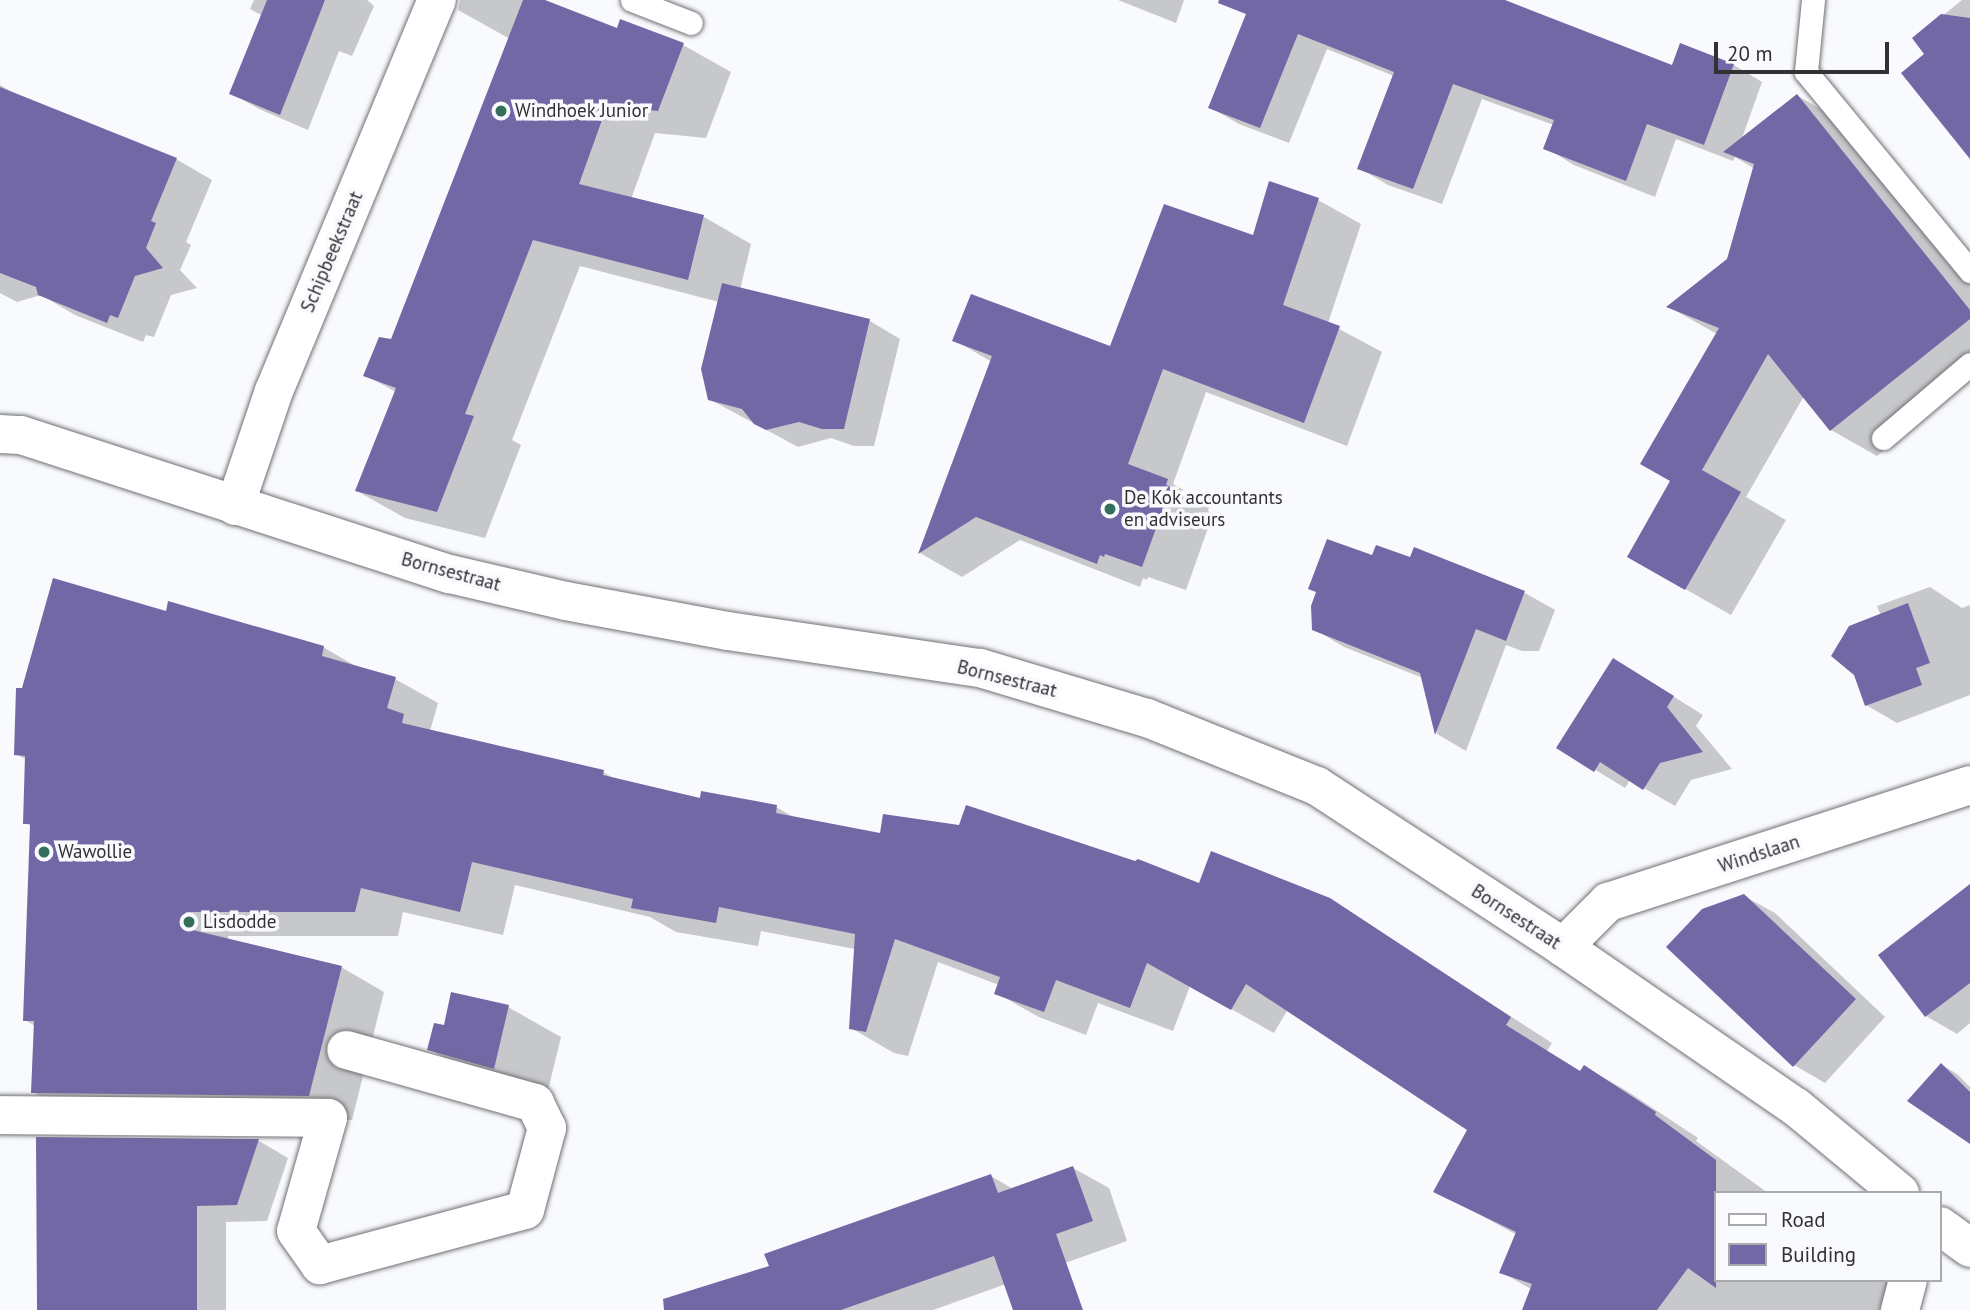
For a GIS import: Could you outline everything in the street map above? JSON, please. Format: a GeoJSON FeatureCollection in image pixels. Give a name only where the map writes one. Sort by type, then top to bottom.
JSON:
{"type":"FeatureCollection","features":[{"type":"Feature","properties":{"kind":"street","name":"Schipbeekstraat"},"geometry":{"type":"LineString","coordinates":[[235,506],[274,391],[437,0]]}},
{"type":"Feature","properties":{"kind":"street","name":"Bornsestraat"},"geometry":{"type":"LineString","coordinates":[[0,434],[21,435],[450,574],[566,601],[728,631],[980,668],[1147,718],[1317,786],[1563,947],[1796,1107],[1897,1191]]}},
{"type":"Feature","properties":{"kind":"street","name":"Windslaan"},"geometry":{"type":"LineString","coordinates":[[1563,947],[1608,902],[1970,785]]}},
{"type":"Feature","properties":{"kind":"street"},"geometry":{"type":"LineString","coordinates":[[0,1115],[328,1118],[296,1231],[320,1265],[525,1210],[547,1128],[535,1104],[345,1050]]}},
{"type":"Feature","properties":{"kind":"street"},"geometry":{"type":"LineString","coordinates":[[1942,1227],[1970,1248]]}},
{"type":"Feature","properties":{"kind":"street"},"geometry":{"type":"LineString","coordinates":[[1900,1310],[1908,1282]]}},
{"type":"Feature","properties":{"kind":"lane"},"geometry":{"type":"LineString","coordinates":[[632,0],[691,23]]}},
{"type":"Feature","properties":{"kind":"lane"},"geometry":{"type":"LineString","coordinates":[[1813,0],[1806,72],[1970,271]]}},
{"type":"Feature","properties":{"kind":"lane"},"geometry":{"type":"LineString","coordinates":[[1882,438],[1970,364]]}},
{"type":"Feature","properties":{"kind":"building"},"geometry":{"type":"Polygon","coordinates":[[[267,0],[325,0],[280,115],[229,94],[267,0]]]}},
{"type":"Feature","properties":{"kind":"building"},"geometry":{"type":"Polygon","coordinates":[[[523,0],[545,0],[617,28],[620,19],[684,43],[658,111],[607,106],[579,184],[704,215],[688,280],[533,240],[465,414],[474,416],[437,512],[355,491],[396,388],[363,376],[379,337],[391,339],[523,0]]]}},
{"type":"Feature","properties":{"kind":"building"},"geometry":{"type":"Polygon","coordinates":[[[1219,0],[1505,0],[1672,65],[1680,43],[1734,64],[1704,145],[1647,124],[1626,181],[1543,149],[1554,120],[1453,84],[1413,189],[1357,169],[1394,72],[1298,34],[1260,128],[1208,108],[1246,14],[1218,3],[1219,0]]]}},
{"type":"Feature","properties":{"kind":"building"},"geometry":{"type":"Polygon","coordinates":[[[1941,14],[1970,18],[1970,159],[1901,73],[1924,54],[1912,38],[1941,14]]]}},
{"type":"Feature","properties":{"kind":"building"},"geometry":{"type":"Polygon","coordinates":[[[0,87],[177,158],[151,221],[156,223],[146,248],[163,268],[135,276],[118,318],[110,315],[107,323],[38,295],[36,287],[0,273],[0,87]]]}},
{"type":"Feature","properties":{"kind":"building"},"geometry":{"type":"Polygon","coordinates":[[[1797,94],[1970,310],[1970,319],[1830,431],[1768,354],[1702,470],[1741,492],[1685,590],[1627,557],[1670,481],[1640,464],[1719,328],[1666,307],[1727,259],[1754,164],[1723,152],[1797,94]]]}},
{"type":"Feature","properties":{"kind":"building"},"geometry":{"type":"Polygon","coordinates":[[[1269,181],[1319,198],[1283,305],[1340,326],[1304,423],[1163,369],[1128,464],[1168,479],[1166,485],[1171,487],[1142,567],[1105,554],[1104,557],[1100,555],[1097,564],[976,517],[918,554],[992,356],[952,341],[971,294],[1110,346],[1164,204],[1253,235],[1269,181]]]}},
{"type":"Feature","properties":{"kind":"building"},"geometry":{"type":"Polygon","coordinates":[[[722,283],[870,319],[844,429],[822,429],[799,422],[766,430],[754,424],[742,409],[708,400],[701,369],[722,283]]]}},
{"type":"Feature","properties":{"kind":"building"},"geometry":{"type":"Polygon","coordinates":[[[1327,539],[1372,555],[1376,545],[1410,557],[1414,547],[1525,591],[1506,641],[1476,629],[1435,735],[1420,673],[1312,630],[1311,606],[1316,592],[1308,589],[1327,539]]]}},
{"type":"Feature","properties":{"kind":"building"},"geometry":{"type":"Polygon","coordinates":[[[53,578],[166,611],[168,601],[324,646],[322,656],[396,677],[387,708],[404,714],[402,723],[604,770],[603,775],[700,798],[701,791],[777,805],[776,813],[880,833],[883,814],[959,825],[966,805],[1135,861],[1138,859],[1199,883],[1211,851],[1330,898],[1511,1017],[1506,1025],[1580,1071],[1584,1065],[1656,1112],[1655,1115],[1716,1160],[1716,1288],[1688,1268],[1657,1310],[1522,1310],[1532,1284],[1499,1273],[1516,1232],[1433,1192],[1467,1130],[1246,984],[1231,1010],[1147,963],[1130,1008],[1056,980],[1044,1012],[994,994],[1000,977],[895,939],[866,1032],[849,1029],[855,934],[719,907],[716,923],[631,908],[633,899],[472,862],[460,912],[361,888],[355,912],[186,912],[184,928],[342,966],[309,1096],[31,1093],[34,1021],[23,1021],[30,824],[23,824],[25,756],[14,755],[16,688],[22,688],[53,578]]]}},
{"type":"Feature","properties":{"kind":"building"},"geometry":{"type":"Polygon","coordinates":[[[1908,603],[1930,663],[1916,668],[1922,685],[1865,706],[1854,675],[1831,656],[1849,626],[1908,603]]]}},
{"type":"Feature","properties":{"kind":"building"},"geometry":{"type":"Polygon","coordinates":[[[1613,658],[1674,696],[1667,707],[1703,752],[1660,763],[1643,790],[1600,762],[1594,772],[1556,748],[1613,658]]]}},
{"type":"Feature","properties":{"kind":"building"},"geometry":{"type":"Polygon","coordinates":[[[1970,884],[1970,983],[1925,1017],[1878,955],[1970,884]]]}},
{"type":"Feature","properties":{"kind":"building"},"geometry":{"type":"Polygon","coordinates":[[[1744,894],[1856,999],[1793,1067],[1666,947],[1702,909],[1744,894]]]}},
{"type":"Feature","properties":{"kind":"building"},"geometry":{"type":"Polygon","coordinates":[[[451,992],[509,1005],[494,1069],[427,1050],[434,1023],[444,1025],[451,992]]]}},
{"type":"Feature","properties":{"kind":"building"},"geometry":{"type":"Polygon","coordinates":[[[1941,1063],[1970,1092],[1970,1144],[1907,1101],[1941,1063]]]}},
{"type":"Feature","properties":{"kind":"building"},"geometry":{"type":"Polygon","coordinates":[[[36,1137],[259,1139],[237,1205],[197,1206],[197,1310],[37,1310],[36,1137]]]}},
{"type":"Feature","properties":{"kind":"building"},"geometry":{"type":"Polygon","coordinates":[[[1073,1166],[1093,1221],[1056,1234],[1083,1310],[1013,1310],[994,1256],[841,1310],[664,1310],[663,1299],[769,1266],[764,1254],[991,1174],[998,1193],[1073,1166]]]}},
{"type":"Feature","properties":{"kind":"place","name":"Windhoek Junior"},"geometry":{"type":"Point","coordinates":[501,111]}},
{"type":"Feature","properties":{"kind":"place","name":"De Kok accountants en adviseurs"},"geometry":{"type":"Point","coordinates":[1110,509]}},
{"type":"Feature","properties":{"kind":"place","name":"Wawollie"},"geometry":{"type":"Point","coordinates":[44,852]}},
{"type":"Feature","properties":{"kind":"place","name":"Lisdodde"},"geometry":{"type":"Point","coordinates":[189,922]}}]}
